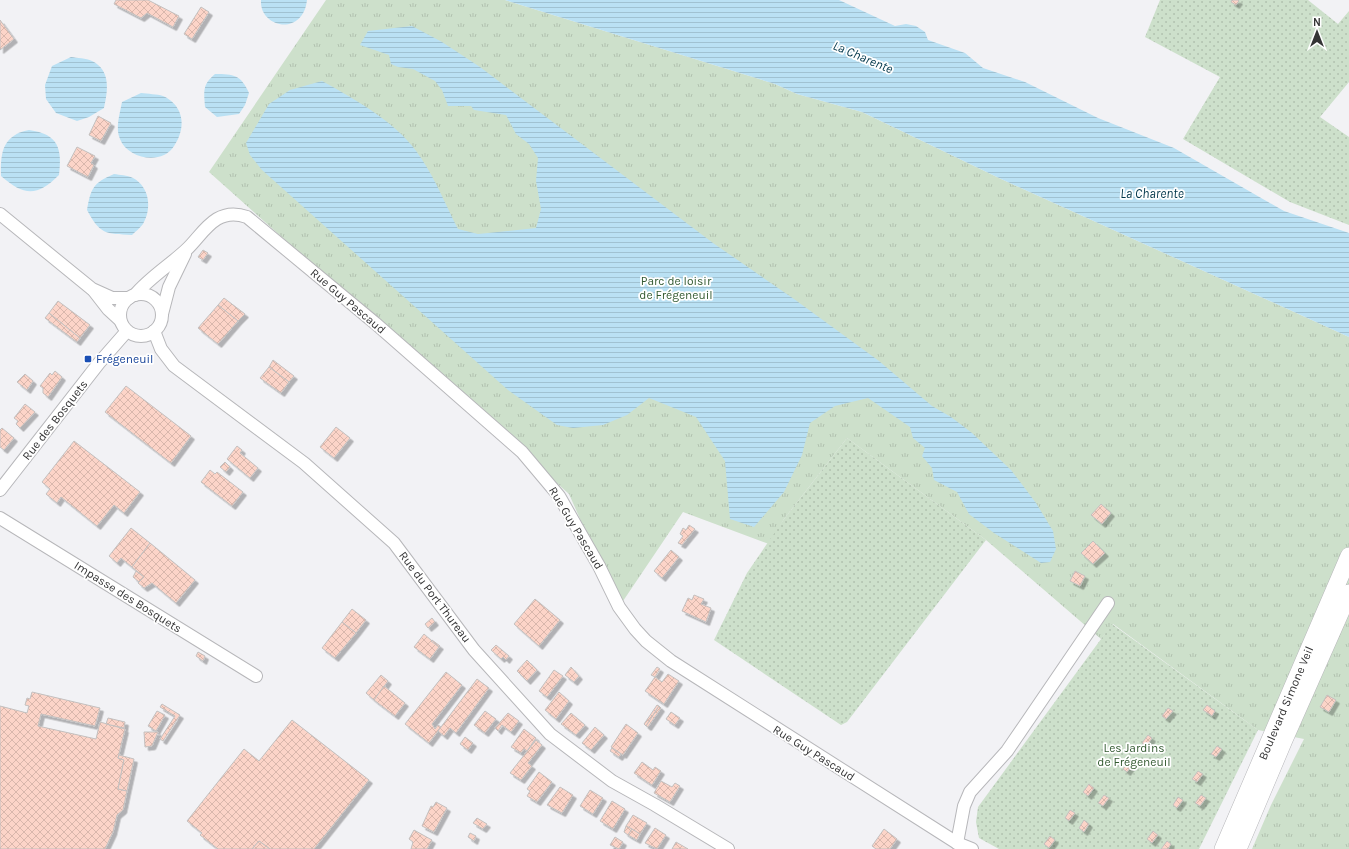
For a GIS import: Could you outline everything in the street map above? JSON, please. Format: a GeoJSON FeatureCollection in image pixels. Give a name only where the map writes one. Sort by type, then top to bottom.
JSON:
{"type":"FeatureCollection","features":[{"type":"Feature","properties":{"kind":"main road","name":"Boulevard Simone Veil"},"geometry":{"type":"LineString","coordinates":[[1223,849],[1349,556]]}},
{"type":"Feature","properties":{"kind":"main road","name":"Boulevard Simone Veil"},"geometry":{"type":"LineString","coordinates":[[1238,849],[1349,593]]}},
{"type":"Feature","properties":{"kind":"street"},"geometry":{"type":"LineString","coordinates":[[0,214],[92,289],[108,309],[120,320],[127,331],[132,334],[144,336],[154,331],[158,326],[162,314],[160,307],[152,297],[140,294],[112,298],[92,289]]}},
{"type":"Feature","properties":{"kind":"street","name":"Rue Guy Pascaud"},"geometry":{"type":"LineString","coordinates":[[132,296],[141,286],[188,249],[210,224],[225,216],[240,214],[256,224],[375,323],[522,452],[559,496],[599,566],[619,607],[646,641],[677,665],[957,843],[972,849]]}},
{"type":"Feature","properties":{"kind":"street","name":"Rue Guy Pascaud"},"geometry":{"type":"LineString","coordinates":[[162,314],[169,286],[188,249]]}},
{"type":"Feature","properties":{"kind":"street"},"geometry":{"type":"LineString","coordinates":[[120,320],[121,307],[132,296]]}},
{"type":"Feature","properties":{"kind":"street","name":"Rue des Bosquets"},"geometry":{"type":"LineString","coordinates":[[0,490],[99,363],[127,331]]}},
{"type":"Feature","properties":{"kind":"street","name":"Rue du Port Thureau"},"geometry":{"type":"LineString","coordinates":[[154,331],[162,349],[174,366],[304,463],[394,542],[474,650],[550,734],[612,781],[728,849]]}},
{"type":"Feature","properties":{"kind":"street","name":"Impasse des Bosquets"},"geometry":{"type":"LineString","coordinates":[[0,518],[256,676]]}},
{"type":"Feature","properties":{"kind":"street"},"geometry":{"type":"LineString","coordinates":[[957,843],[964,806],[970,792],[1007,751],[1108,603]]}},
{"type":"Feature","properties":{"kind":"green space","name":"Parc de loisir de Frégeneuil"},"geometry":{"type":"Polygon","coordinates":[[[326,0],[505,0],[775,84],[797,94],[862,112],[999,178],[1349,337],[1349,849],[1252,849],[1271,805],[1304,739],[1258,730],[1113,624],[1101,639],[986,540],[847,438],[784,519],[769,544],[683,512],[619,607],[569,494],[209,172],[326,0]]]}},
{"type":"Feature","properties":{"kind":"green space"},"geometry":{"type":"Polygon","coordinates":[[[1160,0],[1308,0],[1338,24],[1349,11],[1349,82],[1320,117],[1349,137],[1349,225],[1290,202],[1183,139],[1220,77],[1145,37],[1160,0]]]}},
{"type":"Feature","properties":{"kind":"green space"},"geometry":{"type":"Polygon","coordinates":[[[847,438],[986,540],[847,722],[841,725],[714,640],[747,573],[784,519],[847,438]]]}},
{"type":"Feature","properties":{"kind":"green space","name":"Les Jardins de Frégeneuil"},"geometry":{"type":"Polygon","coordinates":[[[1112,624],[1258,730],[1199,849],[999,849],[979,838],[976,822],[978,807],[1112,624]]]}},
{"type":"Feature","properties":{"kind":"water"},"geometry":{"type":"Polygon","coordinates":[[[261,0],[307,0],[304,12],[298,20],[290,24],[282,24],[274,22],[267,17],[262,10],[261,0]]]}},
{"type":"Feature","properties":{"kind":"water","name":"La Charente"},"geometry":{"type":"Polygon","coordinates":[[[505,0],[839,0],[895,26],[906,24],[916,26],[925,32],[928,40],[965,53],[983,68],[1025,82],[1098,118],[1174,148],[1284,211],[1349,233],[1349,337],[999,178],[862,112],[797,94],[775,84],[505,0]]]}},
{"type":"Feature","properties":{"kind":"water"},"geometry":{"type":"Polygon","coordinates":[[[412,26],[442,42],[480,67],[713,243],[794,299],[879,361],[932,406],[951,417],[972,433],[1011,470],[1036,503],[1053,531],[1056,549],[1050,562],[1041,563],[994,533],[969,514],[957,492],[934,480],[932,468],[922,456],[925,448],[913,438],[910,427],[868,398],[835,406],[810,423],[802,455],[784,492],[754,527],[730,519],[725,461],[696,417],[649,398],[627,415],[603,425],[573,428],[557,425],[508,390],[262,170],[250,155],[246,143],[269,104],[290,90],[322,81],[363,105],[401,134],[421,158],[458,229],[478,234],[536,228],[541,209],[536,181],[538,158],[529,144],[516,134],[506,115],[474,110],[471,106],[448,106],[442,90],[435,81],[413,69],[398,67],[391,64],[389,55],[360,45],[368,31],[412,26]]]}},
{"type":"Feature","properties":{"kind":"water"},"geometry":{"type":"Polygon","coordinates":[[[71,57],[87,59],[98,65],[105,75],[107,82],[104,108],[89,117],[77,121],[56,113],[46,99],[45,85],[52,66],[71,57]]]}},
{"type":"Feature","properties":{"kind":"water"},"geometry":{"type":"Polygon","coordinates":[[[215,74],[232,75],[240,79],[246,87],[249,93],[245,105],[239,114],[217,117],[205,107],[204,97],[206,85],[215,74]]]}},
{"type":"Feature","properties":{"kind":"water"},"geometry":{"type":"Polygon","coordinates":[[[141,93],[155,94],[169,99],[178,109],[182,120],[182,126],[177,141],[169,152],[158,157],[152,158],[139,156],[127,149],[120,139],[118,120],[122,102],[141,93]]]}},
{"type":"Feature","properties":{"kind":"water"},"geometry":{"type":"Polygon","coordinates":[[[29,130],[47,135],[52,139],[59,150],[60,158],[59,175],[44,187],[30,191],[24,190],[9,183],[1,176],[1,159],[5,145],[14,136],[29,130]]]}},
{"type":"Feature","properties":{"kind":"water"},"geometry":{"type":"Polygon","coordinates":[[[114,174],[133,178],[139,182],[148,199],[148,212],[146,218],[143,224],[132,235],[115,234],[104,231],[96,224],[87,210],[90,196],[94,187],[101,180],[114,174]]]}},
{"type":"Feature","properties":{"kind":"building"},"geometry":{"type":"Polygon","coordinates":[[[116,0],[148,0],[179,16],[173,27],[147,13],[141,18],[114,4],[116,0]]]}},
{"type":"Feature","properties":{"kind":"building"},"geometry":{"type":"Polygon","coordinates":[[[1232,0],[1239,1],[1236,5],[1231,2],[1232,0]]]}},
{"type":"Feature","properties":{"kind":"building"},"geometry":{"type":"Polygon","coordinates":[[[201,7],[209,12],[192,39],[184,34],[201,7]]]}},
{"type":"Feature","properties":{"kind":"building"},"geometry":{"type":"Polygon","coordinates":[[[0,20],[14,39],[0,50],[0,20]]]}},
{"type":"Feature","properties":{"kind":"building"},"geometry":{"type":"Polygon","coordinates":[[[98,116],[111,123],[101,141],[89,135],[98,116]]]}},
{"type":"Feature","properties":{"kind":"building"},"geometry":{"type":"Polygon","coordinates":[[[77,147],[95,156],[91,163],[94,165],[88,177],[67,166],[77,147]]]}},
{"type":"Feature","properties":{"kind":"building"},"geometry":{"type":"Polygon","coordinates":[[[203,250],[208,253],[203,260],[198,257],[203,250]]]}},
{"type":"Feature","properties":{"kind":"building"},"geometry":{"type":"Polygon","coordinates":[[[224,298],[245,314],[238,321],[218,305],[224,298]]]}},
{"type":"Feature","properties":{"kind":"building"},"geometry":{"type":"Polygon","coordinates":[[[58,301],[90,325],[80,338],[49,313],[58,301]]]}},
{"type":"Feature","properties":{"kind":"building"},"geometry":{"type":"Polygon","coordinates":[[[218,305],[238,321],[218,344],[198,328],[218,305]]]}},
{"type":"Feature","properties":{"kind":"building"},"geometry":{"type":"Polygon","coordinates":[[[49,313],[80,338],[77,342],[45,318],[49,313]]]}},
{"type":"Feature","properties":{"kind":"building"},"geometry":{"type":"Polygon","coordinates":[[[273,360],[294,376],[289,382],[269,367],[273,360]]]}},
{"type":"Feature","properties":{"kind":"building"},"geometry":{"type":"Polygon","coordinates":[[[269,367],[289,382],[281,393],[260,378],[269,367]]]}},
{"type":"Feature","properties":{"kind":"building"},"geometry":{"type":"Polygon","coordinates":[[[55,371],[62,377],[48,397],[43,393],[43,388],[40,386],[50,373],[52,375],[55,371]]]}},
{"type":"Feature","properties":{"kind":"building"},"geometry":{"type":"Polygon","coordinates":[[[25,374],[33,381],[27,390],[17,382],[25,374]]]}},
{"type":"Feature","properties":{"kind":"building"},"geometry":{"type":"Polygon","coordinates":[[[126,386],[191,436],[171,463],[105,412],[126,386]]]}},
{"type":"Feature","properties":{"kind":"building"},"geometry":{"type":"Polygon","coordinates":[[[25,404],[35,412],[20,428],[16,424],[18,421],[14,418],[25,404]]]}},
{"type":"Feature","properties":{"kind":"building"},"geometry":{"type":"Polygon","coordinates":[[[336,427],[350,438],[334,458],[320,447],[336,427]]]}},
{"type":"Feature","properties":{"kind":"building"},"geometry":{"type":"Polygon","coordinates":[[[2,428],[14,438],[4,450],[0,447],[0,430],[2,428]]]}},
{"type":"Feature","properties":{"kind":"building"},"geometry":{"type":"Polygon","coordinates":[[[74,441],[140,492],[124,513],[114,505],[97,526],[61,497],[57,503],[46,494],[50,489],[42,482],[74,441]]]}},
{"type":"Feature","properties":{"kind":"building"},"geometry":{"type":"Polygon","coordinates":[[[237,446],[242,450],[240,453],[258,468],[250,478],[227,459],[237,446]]]}},
{"type":"Feature","properties":{"kind":"building"},"geometry":{"type":"Polygon","coordinates":[[[225,462],[230,467],[226,472],[220,467],[225,462]]]}},
{"type":"Feature","properties":{"kind":"building"},"geometry":{"type":"Polygon","coordinates":[[[210,470],[215,474],[217,472],[243,492],[232,506],[201,482],[210,470]]]}},
{"type":"Feature","properties":{"kind":"building"},"geometry":{"type":"Polygon","coordinates":[[[1101,504],[1111,513],[1102,524],[1091,515],[1101,504]]]}},
{"type":"Feature","properties":{"kind":"building"},"geometry":{"type":"Polygon","coordinates":[[[689,525],[695,529],[682,545],[678,543],[683,536],[680,534],[683,528],[686,530],[689,525]]]}},
{"type":"Feature","properties":{"kind":"building"},"geometry":{"type":"Polygon","coordinates":[[[131,528],[150,543],[132,567],[121,558],[117,563],[109,556],[131,528]]]}},
{"type":"Feature","properties":{"kind":"building"},"geometry":{"type":"Polygon","coordinates":[[[1093,541],[1105,553],[1093,564],[1081,553],[1093,541]]]}},
{"type":"Feature","properties":{"kind":"building"},"geometry":{"type":"Polygon","coordinates":[[[150,543],[195,580],[176,603],[152,583],[144,588],[138,583],[144,577],[132,567],[150,543]]]}},
{"type":"Feature","properties":{"kind":"building"},"geometry":{"type":"Polygon","coordinates":[[[671,550],[679,557],[662,578],[654,571],[671,550]]]}},
{"type":"Feature","properties":{"kind":"building"},"geometry":{"type":"Polygon","coordinates":[[[136,571],[144,577],[139,582],[133,577],[136,571]]]}},
{"type":"Feature","properties":{"kind":"building"},"geometry":{"type":"Polygon","coordinates":[[[1075,571],[1085,576],[1080,586],[1070,581],[1075,571]]]}},
{"type":"Feature","properties":{"kind":"building"},"geometry":{"type":"Polygon","coordinates":[[[694,595],[704,599],[701,604],[711,608],[706,622],[682,611],[688,598],[692,600],[694,595]]]}},
{"type":"Feature","properties":{"kind":"building"},"geometry":{"type":"Polygon","coordinates":[[[535,599],[560,620],[539,646],[514,624],[535,599]]]}},
{"type":"Feature","properties":{"kind":"building"},"geometry":{"type":"Polygon","coordinates":[[[352,609],[366,620],[356,633],[342,622],[352,609]]]}},
{"type":"Feature","properties":{"kind":"building"},"geometry":{"type":"Polygon","coordinates":[[[432,618],[435,622],[428,628],[425,624],[432,618]]]}},
{"type":"Feature","properties":{"kind":"building"},"geometry":{"type":"Polygon","coordinates":[[[342,622],[356,633],[335,658],[322,648],[342,622]]]}},
{"type":"Feature","properties":{"kind":"building"},"geometry":{"type":"Polygon","coordinates":[[[424,634],[439,647],[430,659],[414,647],[424,634]]]}},
{"type":"Feature","properties":{"kind":"building"},"geometry":{"type":"Polygon","coordinates":[[[432,640],[440,646],[439,647],[431,641],[432,640]]]}},
{"type":"Feature","properties":{"kind":"building"},"geometry":{"type":"Polygon","coordinates":[[[496,645],[509,656],[506,660],[503,657],[501,659],[491,650],[496,645]]]}},
{"type":"Feature","properties":{"kind":"building"},"geometry":{"type":"Polygon","coordinates":[[[198,652],[205,656],[203,661],[196,656],[198,652]]]}},
{"type":"Feature","properties":{"kind":"building"},"geometry":{"type":"Polygon","coordinates":[[[527,660],[537,670],[527,681],[517,671],[527,660]]]}},
{"type":"Feature","properties":{"kind":"building"},"geometry":{"type":"Polygon","coordinates":[[[571,667],[579,676],[574,682],[565,675],[571,667]]]}},
{"type":"Feature","properties":{"kind":"building"},"geometry":{"type":"Polygon","coordinates":[[[657,667],[660,669],[655,677],[651,675],[657,667]]]}},
{"type":"Feature","properties":{"kind":"building"},"geometry":{"type":"Polygon","coordinates":[[[554,670],[563,676],[547,697],[539,691],[554,670]]]}},
{"type":"Feature","properties":{"kind":"building"},"geometry":{"type":"Polygon","coordinates":[[[446,672],[462,685],[432,724],[435,729],[438,725],[441,727],[429,743],[405,724],[446,672]]]}},
{"type":"Feature","properties":{"kind":"building"},"geometry":{"type":"Polygon","coordinates":[[[668,674],[679,681],[664,704],[645,691],[655,677],[662,682],[668,674]]]}},
{"type":"Feature","properties":{"kind":"building"},"geometry":{"type":"Polygon","coordinates":[[[381,675],[388,681],[374,700],[366,693],[381,675]]]}},
{"type":"Feature","properties":{"kind":"building"},"geometry":{"type":"Polygon","coordinates":[[[477,679],[489,688],[456,733],[450,728],[444,736],[438,731],[477,679]]]}},
{"type":"Feature","properties":{"kind":"building"},"geometry":{"type":"Polygon","coordinates":[[[384,686],[405,703],[395,716],[374,700],[384,686]]]}},
{"type":"Feature","properties":{"kind":"building"},"geometry":{"type":"Polygon","coordinates":[[[32,692],[100,708],[95,726],[41,714],[38,726],[96,739],[100,722],[125,729],[118,758],[124,760],[118,789],[127,791],[123,810],[117,815],[113,832],[105,849],[0,849],[0,706],[27,713],[29,706],[25,705],[27,698],[30,699],[32,692]]]}},
{"type":"Feature","properties":{"kind":"building"},"geometry":{"type":"Polygon","coordinates":[[[559,692],[569,701],[556,719],[545,710],[559,692]]]}},
{"type":"Feature","properties":{"kind":"building"},"geometry":{"type":"Polygon","coordinates":[[[1327,695],[1336,700],[1329,712],[1320,707],[1327,695]]]}},
{"type":"Feature","properties":{"kind":"building"},"geometry":{"type":"Polygon","coordinates":[[[162,704],[180,715],[163,741],[160,739],[175,716],[160,707],[162,704]]]}},
{"type":"Feature","properties":{"kind":"building"},"geometry":{"type":"Polygon","coordinates":[[[657,705],[659,706],[646,726],[644,724],[657,705]]]}},
{"type":"Feature","properties":{"kind":"building"},"geometry":{"type":"Polygon","coordinates":[[[1207,705],[1215,711],[1212,716],[1203,710],[1207,705]]]}},
{"type":"Feature","properties":{"kind":"building"},"geometry":{"type":"Polygon","coordinates":[[[659,706],[661,708],[648,727],[646,726],[659,706]]]}},
{"type":"Feature","properties":{"kind":"building"},"geometry":{"type":"Polygon","coordinates":[[[1168,708],[1173,711],[1166,719],[1162,716],[1168,708]]]}},
{"type":"Feature","properties":{"kind":"building"},"geometry":{"type":"Polygon","coordinates":[[[157,711],[165,715],[156,731],[148,726],[157,711]]]}},
{"type":"Feature","properties":{"kind":"building"},"geometry":{"type":"Polygon","coordinates":[[[485,711],[496,719],[485,733],[474,725],[485,711]]]}},
{"type":"Feature","properties":{"kind":"building"},"geometry":{"type":"Polygon","coordinates":[[[671,712],[680,718],[675,725],[666,719],[671,712]]]}},
{"type":"Feature","properties":{"kind":"building"},"geometry":{"type":"Polygon","coordinates":[[[508,713],[519,721],[511,732],[502,725],[498,731],[495,728],[508,713]]]}},
{"type":"Feature","properties":{"kind":"building"},"geometry":{"type":"Polygon","coordinates":[[[571,713],[585,725],[576,735],[561,724],[571,713]]]}},
{"type":"Feature","properties":{"kind":"building"},"geometry":{"type":"Polygon","coordinates":[[[108,718],[125,722],[124,728],[106,724],[108,718]]]}},
{"type":"Feature","properties":{"kind":"building"},"geometry":{"type":"Polygon","coordinates":[[[292,720],[369,780],[314,849],[270,849],[259,841],[252,849],[218,849],[200,835],[202,833],[187,821],[244,749],[259,761],[292,720]]]}},
{"type":"Feature","properties":{"kind":"building"},"geometry":{"type":"Polygon","coordinates":[[[626,724],[638,733],[623,755],[611,747],[626,724]]]}},
{"type":"Feature","properties":{"kind":"building"},"geometry":{"type":"Polygon","coordinates":[[[595,727],[604,735],[591,750],[582,743],[595,727]]]}},
{"type":"Feature","properties":{"kind":"building"},"geometry":{"type":"Polygon","coordinates":[[[524,729],[536,738],[527,751],[524,749],[521,753],[511,747],[524,729]]]}},
{"type":"Feature","properties":{"kind":"building"},"geometry":{"type":"Polygon","coordinates":[[[144,732],[158,732],[152,746],[145,747],[144,732]]]}},
{"type":"Feature","properties":{"kind":"building"},"geometry":{"type":"Polygon","coordinates":[[[1148,735],[1152,738],[1146,747],[1142,743],[1148,735]]]}},
{"type":"Feature","properties":{"kind":"building"},"geometry":{"type":"Polygon","coordinates":[[[465,737],[473,743],[468,750],[460,744],[465,737]]]}},
{"type":"Feature","properties":{"kind":"building"},"geometry":{"type":"Polygon","coordinates":[[[536,740],[542,745],[528,763],[532,766],[521,780],[510,773],[536,740]]]}},
{"type":"Feature","properties":{"kind":"building"},"geometry":{"type":"Polygon","coordinates":[[[1217,746],[1222,749],[1216,757],[1211,754],[1217,746]]]}},
{"type":"Feature","properties":{"kind":"building"},"geometry":{"type":"Polygon","coordinates":[[[612,748],[621,754],[619,757],[610,751],[612,748]]]}},
{"type":"Feature","properties":{"kind":"building"},"geometry":{"type":"Polygon","coordinates":[[[119,755],[134,759],[127,791],[118,789],[124,760],[118,758],[119,755]]]}},
{"type":"Feature","properties":{"kind":"building"},"geometry":{"type":"Polygon","coordinates":[[[1129,761],[1133,764],[1127,772],[1123,769],[1129,761]]]}},
{"type":"Feature","properties":{"kind":"building"},"geometry":{"type":"Polygon","coordinates":[[[642,762],[653,770],[655,767],[661,771],[652,785],[634,773],[642,762]]]}},
{"type":"Feature","properties":{"kind":"building"},"geometry":{"type":"Polygon","coordinates":[[[1198,771],[1203,774],[1197,782],[1192,779],[1198,771]]]}},
{"type":"Feature","properties":{"kind":"building"},"geometry":{"type":"Polygon","coordinates":[[[539,772],[552,782],[537,802],[527,796],[530,791],[527,789],[539,772]]]}},
{"type":"Feature","properties":{"kind":"building"},"geometry":{"type":"Polygon","coordinates":[[[661,781],[672,787],[675,783],[680,786],[670,802],[654,793],[661,781]]]}},
{"type":"Feature","properties":{"kind":"building"},"geometry":{"type":"Polygon","coordinates":[[[1089,784],[1094,788],[1088,796],[1083,792],[1089,784]]]}},
{"type":"Feature","properties":{"kind":"building"},"geometry":{"type":"Polygon","coordinates":[[[560,787],[573,795],[562,813],[547,805],[560,787]]]}},
{"type":"Feature","properties":{"kind":"building"},"geometry":{"type":"Polygon","coordinates":[[[590,790],[603,798],[593,814],[580,806],[590,790]]]}},
{"type":"Feature","properties":{"kind":"building"},"geometry":{"type":"Polygon","coordinates":[[[1104,795],[1109,798],[1103,806],[1098,803],[1104,795]]]}},
{"type":"Feature","properties":{"kind":"building"},"geometry":{"type":"Polygon","coordinates":[[[1201,795],[1206,798],[1200,806],[1195,803],[1201,795]]]}},
{"type":"Feature","properties":{"kind":"building"},"geometry":{"type":"Polygon","coordinates":[[[1178,797],[1183,800],[1177,808],[1173,805],[1178,797]]]}},
{"type":"Feature","properties":{"kind":"building"},"geometry":{"type":"Polygon","coordinates":[[[612,801],[625,809],[613,829],[600,821],[612,801]]]}},
{"type":"Feature","properties":{"kind":"building"},"geometry":{"type":"Polygon","coordinates":[[[436,802],[447,808],[434,832],[422,826],[431,806],[433,807],[436,802]]]}},
{"type":"Feature","properties":{"kind":"building"},"geometry":{"type":"Polygon","coordinates":[[[1070,810],[1075,813],[1069,821],[1065,818],[1070,810]]]}},
{"type":"Feature","properties":{"kind":"building"},"geometry":{"type":"Polygon","coordinates":[[[633,815],[647,823],[640,834],[626,826],[633,815]]]}},
{"type":"Feature","properties":{"kind":"building"},"geometry":{"type":"Polygon","coordinates":[[[477,818],[487,824],[483,829],[473,823],[477,818]]]}},
{"type":"Feature","properties":{"kind":"building"},"geometry":{"type":"Polygon","coordinates":[[[1084,820],[1089,824],[1084,832],[1079,828],[1084,820]]]}},
{"type":"Feature","properties":{"kind":"building"},"geometry":{"type":"Polygon","coordinates":[[[626,826],[632,829],[628,835],[624,832],[626,826]]]}},
{"type":"Feature","properties":{"kind":"building"},"geometry":{"type":"Polygon","coordinates":[[[655,828],[666,835],[657,849],[645,843],[655,828]]]}},
{"type":"Feature","properties":{"kind":"building"},"geometry":{"type":"Polygon","coordinates":[[[632,829],[640,834],[637,840],[628,835],[632,829]]]}},
{"type":"Feature","properties":{"kind":"building"},"geometry":{"type":"Polygon","coordinates":[[[884,829],[897,839],[890,849],[876,849],[872,846],[884,829]]]}},
{"type":"Feature","properties":{"kind":"building"},"geometry":{"type":"Polygon","coordinates":[[[414,830],[432,840],[427,849],[411,849],[413,842],[409,839],[414,830]]]}},
{"type":"Feature","properties":{"kind":"building"},"geometry":{"type":"Polygon","coordinates":[[[1153,831],[1158,835],[1152,843],[1147,839],[1153,831]]]}},
{"type":"Feature","properties":{"kind":"building"},"geometry":{"type":"Polygon","coordinates":[[[470,833],[476,836],[474,841],[468,837],[470,833]]]}},
{"type":"Feature","properties":{"kind":"building"},"geometry":{"type":"Polygon","coordinates":[[[1050,836],[1055,840],[1049,848],[1044,844],[1050,836]]]}},
{"type":"Feature","properties":{"kind":"building"},"geometry":{"type":"Polygon","coordinates":[[[615,837],[623,842],[619,849],[610,845],[615,837]]]}},
{"type":"Feature","properties":{"kind":"building"},"geometry":{"type":"Polygon","coordinates":[[[259,841],[270,849],[252,849],[259,841]]]}},
{"type":"Feature","properties":{"kind":"building"},"geometry":{"type":"Polygon","coordinates":[[[1167,841],[1171,844],[1168,849],[1161,849],[1167,841]]]}},
{"type":"Feature","properties":{"kind":"building"},"geometry":{"type":"Polygon","coordinates":[[[676,842],[688,849],[672,849],[676,842]]]}},
{"type":"Feature","properties":{"kind":"place","name":"Frégeneuil"},"geometry":{"type":"Point","coordinates":[88,359]}}]}
